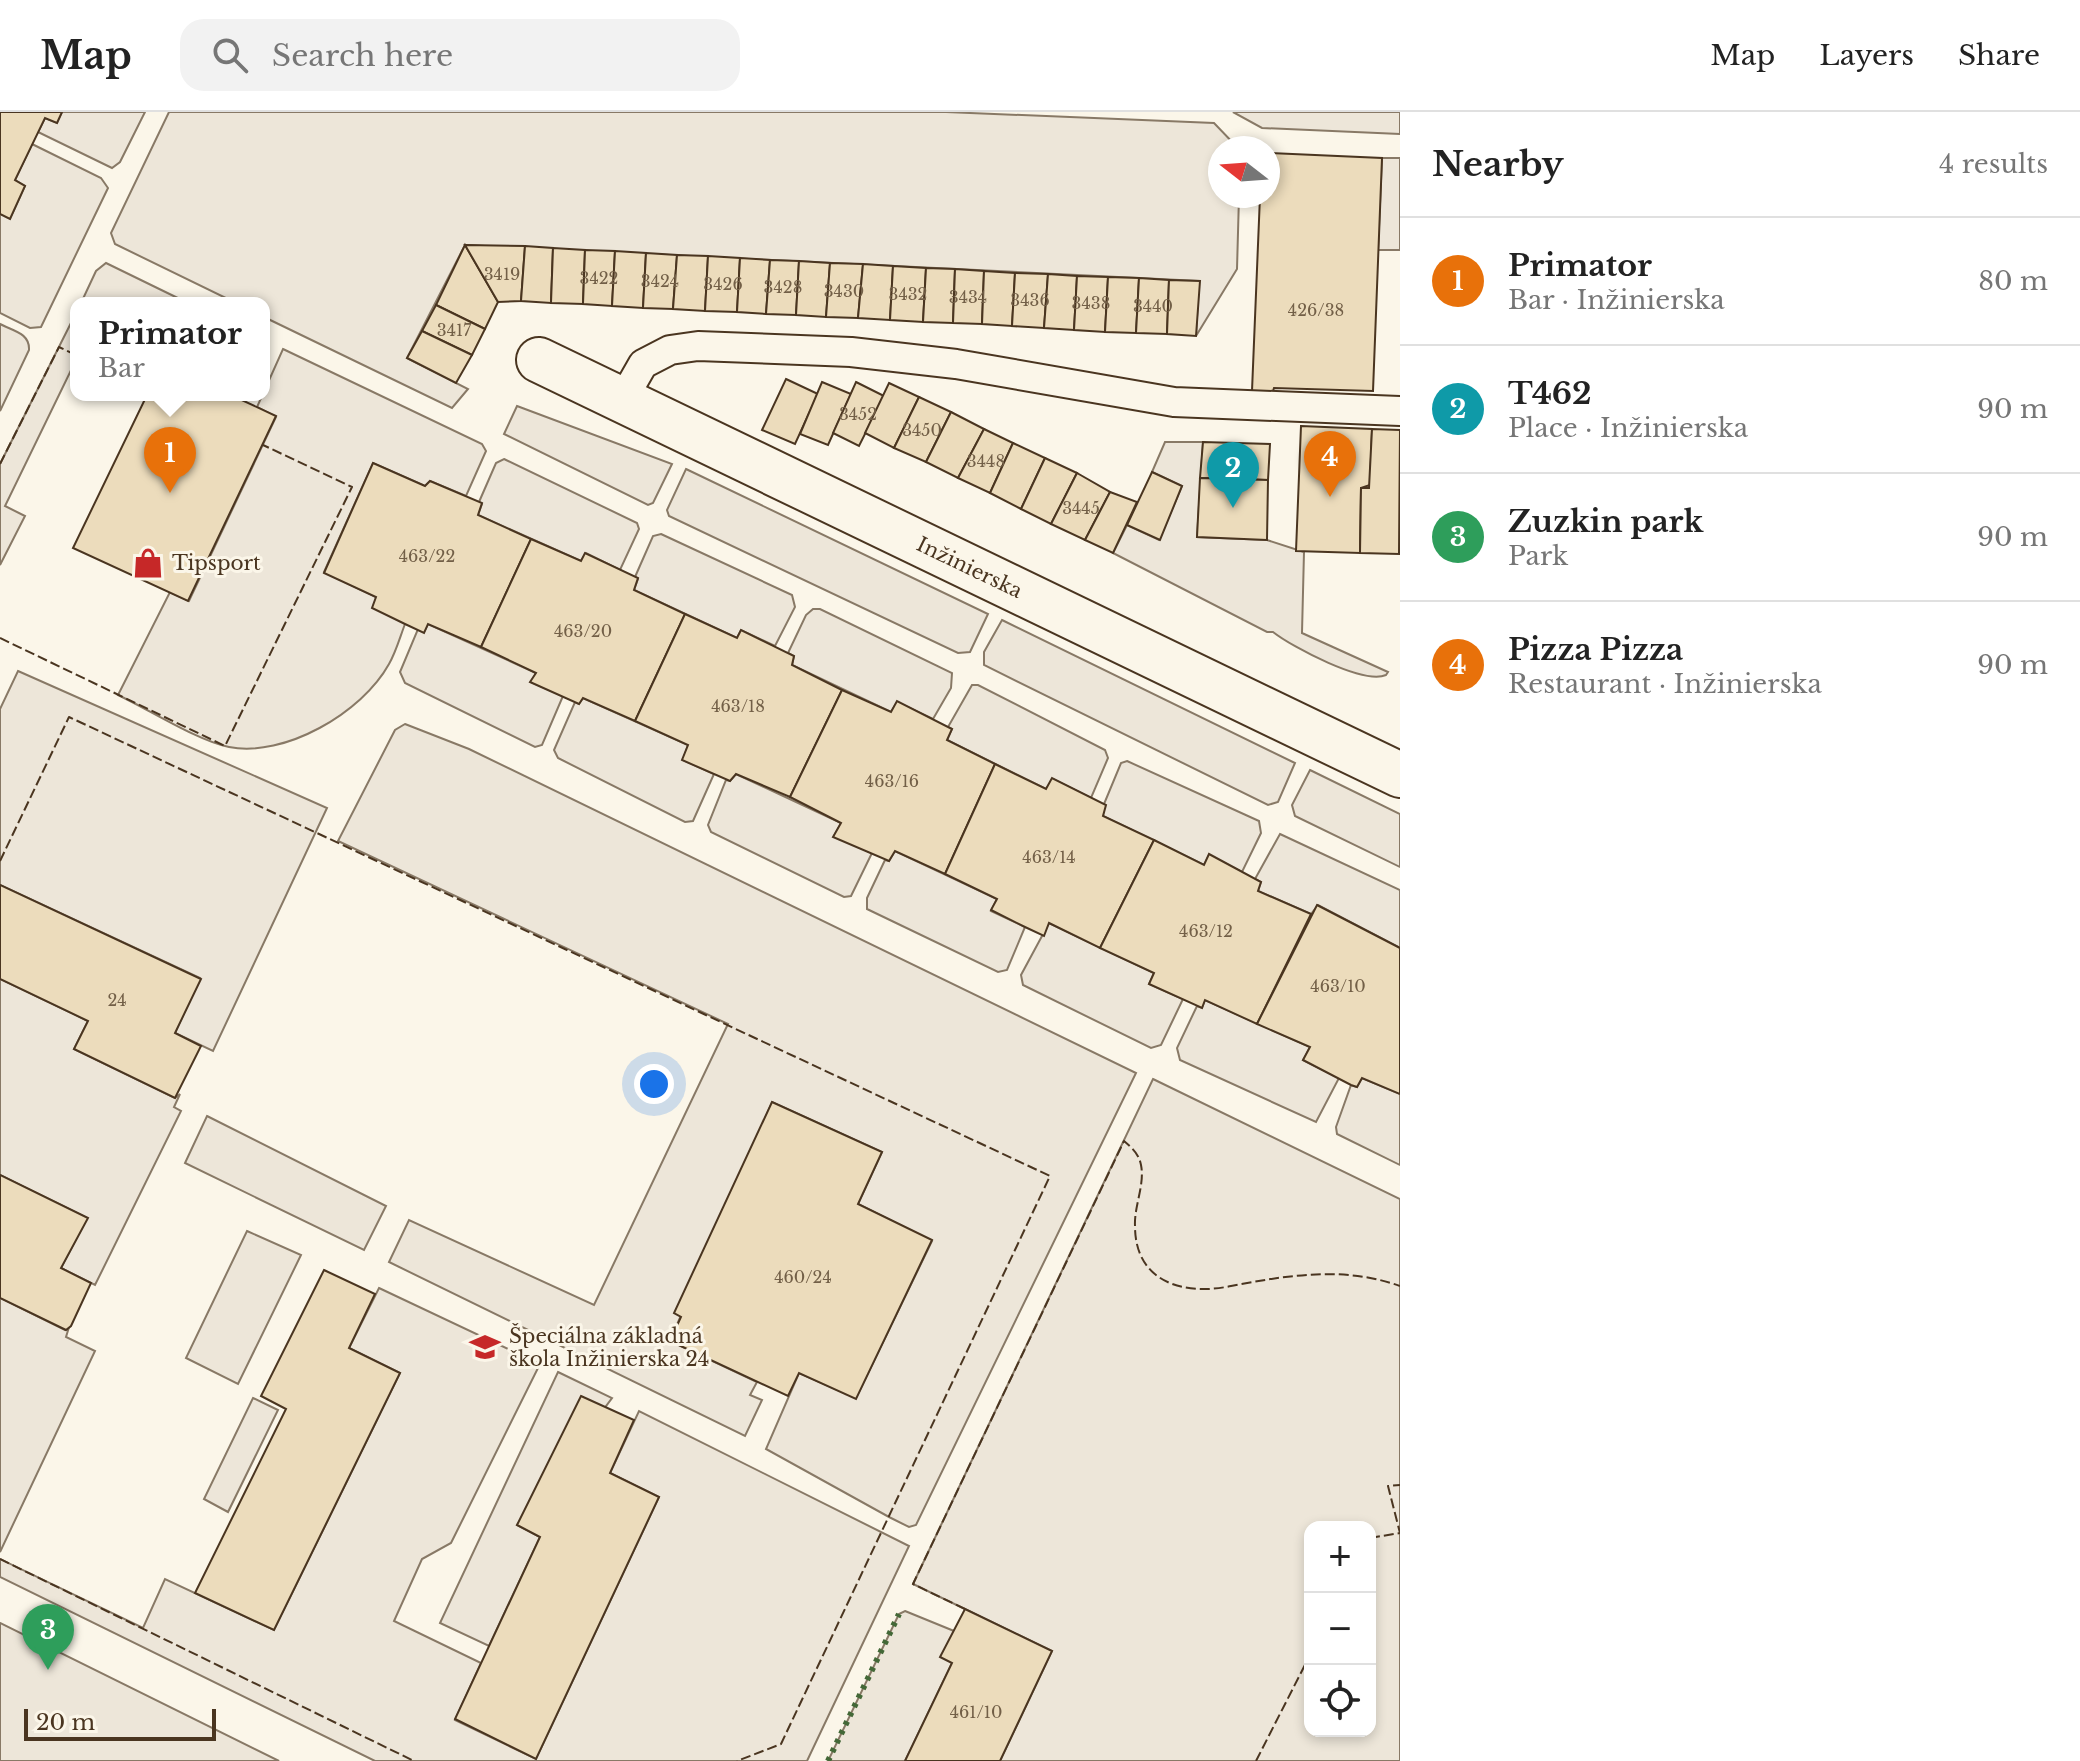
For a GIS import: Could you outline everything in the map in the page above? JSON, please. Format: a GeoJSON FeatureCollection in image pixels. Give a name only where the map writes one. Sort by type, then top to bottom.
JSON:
{"type":"FeatureCollection","features":[{"type":"Feature","properties":{"kind":"street","name":"Inžinierska"},"geometry":{"type":"LineString","coordinates":[[539,360],[1400,775]]}},
{"type":"Feature","properties":{"kind":"lane"},"geometry":{"type":"LineString","coordinates":[[623,399],[643,364],[670,350],[698,346],[851,352],[941,362],[1174,402],[1400,411]]}},
{"type":"Feature","properties":{"kind":"shaded area"},"geometry":{"type":"Polygon","coordinates":[[[62,112],[145,112],[120,162],[112,168],[38,132],[45,118],[57,123],[62,112]]]}},
{"type":"Feature","properties":{"kind":"shaded area"},"geometry":{"type":"Polygon","coordinates":[[[169,112],[946,112],[1214,123],[1226,136],[1208,136],[1208,208],[1239,208],[1237,269],[1196,336],[1199,281],[465,245],[407,358],[468,389],[452,408],[270,320],[270,297],[224,297],[115,244],[111,233],[169,112]]]}},
{"type":"Feature","properties":{"kind":"shaded area"},"geometry":{"type":"Polygon","coordinates":[[[1233,112],[1400,112],[1400,134],[1262,128],[1233,112]]]}},
{"type":"Feature","properties":{"kind":"shaded area"},"geometry":{"type":"Polygon","coordinates":[[[32,144],[101,178],[108,188],[41,327],[30,328],[0,313],[0,214],[10,219],[25,186],[15,180],[32,144]]]}},
{"type":"Feature","properties":{"kind":"shaded area"},"geometry":{"type":"Polygon","coordinates":[[[1382,158],[1400,158],[1400,250],[1378,250],[1382,158]]]}},
{"type":"Feature","properties":{"kind":"shaded area"},"geometry":{"type":"Polygon","coordinates":[[[106,263],[176,297],[84,297],[96,271],[106,263]]]}},
{"type":"Feature","properties":{"kind":"shaded area"},"geometry":{"type":"Polygon","coordinates":[[[0,324],[24,336],[29,350],[0,411],[0,324]]]}},
{"type":"Feature","properties":{"kind":"shaded area"},"geometry":{"type":"Polygon","coordinates":[[[70,325],[70,372],[5,506],[25,516],[0,565],[0,464],[70,325]]]}},
{"type":"Feature","properties":{"kind":"shaded area"},"geometry":{"type":"Polygon","coordinates":[[[283,349],[482,444],[486,451],[466,496],[430,481],[425,486],[373,463],[324,572],[376,597],[405,624],[391,659],[377,682],[341,715],[297,738],[251,749],[217,744],[118,695],[170,592],[189,601],[276,417],[257,407],[260,401],[270,401],[270,378],[283,349]]]}},
{"type":"Feature","properties":{"kind":"shaded area"},"geometry":{"type":"Polygon","coordinates":[[[517,406],[672,464],[653,503],[648,505],[504,434],[517,406]]]}},
{"type":"Feature","properties":{"kind":"shaded area"},"geometry":{"type":"Polygon","coordinates":[[[1165,442],[1203,442],[1197,537],[1267,540],[1304,552],[1302,633],[1388,672],[1386,675],[1362,675],[1328,663],[1273,632],[1267,632],[1113,553],[1127,525],[1159,540],[1182,486],[1152,472],[1165,442]]]}},
{"type":"Feature","properties":{"kind":"shaded area"},"geometry":{"type":"Polygon","coordinates":[[[504,459],[637,523],[639,529],[620,570],[586,553],[581,561],[478,515],[482,504],[479,502],[496,463],[504,459]]]}},
{"type":"Feature","properties":{"kind":"shaded area"},"geometry":{"type":"Polygon","coordinates":[[[686,469],[988,614],[970,652],[958,653],[669,516],[667,510],[686,469]]]}},
{"type":"Feature","properties":{"kind":"shaded area"},"geometry":{"type":"Polygon","coordinates":[[[661,534],[792,595],[795,607],[775,646],[741,630],[737,638],[634,590],[638,579],[635,577],[653,536],[661,534]]]}},
{"type":"Feature","properties":{"kind":"shaded area"},"geometry":{"type":"Polygon","coordinates":[[[813,609],[820,609],[952,673],[951,688],[933,719],[897,702],[891,712],[792,665],[794,656],[788,653],[806,615],[813,609]]]}},
{"type":"Feature","properties":{"kind":"shaded area"},"geometry":{"type":"Polygon","coordinates":[[[1002,620],[1295,763],[1278,802],[1268,805],[984,665],[984,652],[1002,620]]]}},
{"type":"Feature","properties":{"kind":"shaded area"},"geometry":{"type":"Polygon","coordinates":[[[428,624],[536,673],[531,682],[563,696],[542,745],[535,747],[405,683],[400,672],[418,629],[424,632],[428,624]]]}},
{"type":"Feature","properties":{"kind":"shaded area"},"geometry":{"type":"Polygon","coordinates":[[[18,671],[327,808],[213,1051],[175,1033],[200,978],[0,885],[0,709],[18,671]]]}},
{"type":"Feature","properties":{"kind":"shaded area"},"geometry":{"type":"Polygon","coordinates":[[[972,685],[978,685],[1105,750],[1108,758],[1091,798],[1053,779],[1046,789],[947,740],[952,729],[948,727],[972,685]]]}},
{"type":"Feature","properties":{"kind":"shaded area"},"geometry":{"type":"Polygon","coordinates":[[[583,698],[688,745],[683,760],[714,774],[693,821],[685,822],[558,758],[554,750],[575,702],[579,704],[583,698]]]}},
{"type":"Feature","properties":{"kind":"shaded area"},"geometry":{"type":"Polygon","coordinates":[[[405,724],[469,749],[1136,1073],[916,1525],[909,1527],[889,1517],[766,1449],[799,1373],[856,1398],[932,1241],[858,1204],[882,1152],[772,1102],[670,1341],[757,1382],[750,1395],[762,1400],[745,1436],[389,1262],[409,1220],[594,1305],[728,1024],[338,841],[395,730],[405,724]]]}},
{"type":"Feature","properties":{"kind":"shaded area"},"geometry":{"type":"Polygon","coordinates":[[[1127,761],[1259,821],[1261,833],[1242,872],[1209,855],[1204,865],[1103,816],[1104,804],[1121,763],[1127,761]]]}},
{"type":"Feature","properties":{"kind":"shaded area"},"geometry":{"type":"Polygon","coordinates":[[[1310,770],[1400,814],[1400,867],[1295,816],[1292,805],[1310,770]]]}},
{"type":"Feature","properties":{"kind":"shaded area"},"geometry":{"type":"Polygon","coordinates":[[[736,774],[841,823],[834,836],[872,853],[851,896],[844,897],[711,832],[708,825],[726,780],[730,781],[736,774]]]}},
{"type":"Feature","properties":{"kind":"shaded area"},"geometry":{"type":"Polygon","coordinates":[[[1280,834],[1400,890],[1400,948],[1318,905],[1311,914],[1258,891],[1261,882],[1255,879],[1280,834]]]}},
{"type":"Feature","properties":{"kind":"shaded area"},"geometry":{"type":"Polygon","coordinates":[[[895,851],[997,899],[991,911],[1025,927],[1007,970],[998,972],[867,909],[867,898],[885,860],[889,861],[895,851]]]}},
{"type":"Feature","properties":{"kind":"shaded area"},"geometry":{"type":"Polygon","coordinates":[[[1049,923],[1154,973],[1149,984],[1183,999],[1161,1045],[1151,1048],[1023,985],[1021,975],[1049,923]]]}},
{"type":"Feature","properties":{"kind":"shaded area"},"geometry":{"type":"Polygon","coordinates":[[[0,979],[88,1021],[74,1049],[175,1098],[180,1094],[174,1107],[181,1111],[95,1285],[61,1268],[87,1218],[0,1175],[0,979]]]}},
{"type":"Feature","properties":{"kind":"shaded area"},"geometry":{"type":"Polygon","coordinates":[[[1205,1000],[1310,1047],[1303,1060],[1339,1078],[1316,1122],[1180,1060],[1177,1048],[1197,1006],[1202,1008],[1205,1000]]]}},
{"type":"Feature","properties":{"kind":"shaded area"},"geometry":{"type":"Polygon","coordinates":[[[1362,1078],[1400,1094],[1400,1165],[1337,1134],[1336,1127],[1351,1085],[1357,1087],[1362,1078]]]}},
{"type":"Feature","properties":{"kind":"shaded area"},"geometry":{"type":"Polygon","coordinates":[[[1153,1079],[1400,1199],[1400,1761],[1000,1761],[1052,1651],[913,1584],[1153,1079]]]}},
{"type":"Feature","properties":{"kind":"shaded area"},"geometry":{"type":"Polygon","coordinates":[[[207,1116],[386,1206],[364,1250],[185,1163],[207,1116]]]}},
{"type":"Feature","properties":{"kind":"shaded area"},"geometry":{"type":"Polygon","coordinates":[[[247,1231],[301,1255],[238,1384],[186,1358],[247,1231]]]}},
{"type":"Feature","properties":{"kind":"shaded area"},"geometry":{"type":"Polygon","coordinates":[[[379,1288],[540,1364],[451,1543],[422,1559],[394,1621],[481,1663],[455,1720],[536,1759],[659,1497],[610,1473],[639,1411],[909,1546],[807,1761],[375,1761],[0,1577],[0,1559],[143,1628],[165,1579],[274,1630],[400,1373],[349,1348],[379,1288]]]}},
{"type":"Feature","properties":{"kind":"shaded area"},"geometry":{"type":"Polygon","coordinates":[[[0,1298],[65,1330],[70,1324],[66,1337],[95,1351],[0,1552],[0,1298]]]}},
{"type":"Feature","properties":{"kind":"shaded area"},"geometry":{"type":"Polygon","coordinates":[[[558,1372],[612,1398],[517,1525],[540,1537],[489,1646],[440,1623],[558,1372]]]}},
{"type":"Feature","properties":{"kind":"shaded area"},"geometry":{"type":"Polygon","coordinates":[[[253,1398],[278,1410],[228,1512],[204,1499],[253,1398]]]}},
{"type":"Feature","properties":{"kind":"shaded area"},"geometry":{"type":"Polygon","coordinates":[[[905,1611],[954,1631],[952,1663],[905,1761],[828,1761],[899,1614],[905,1611]]]}},
{"type":"Feature","properties":{"kind":"shaded area"},"geometry":{"type":"Polygon","coordinates":[[[0,1623],[279,1761],[0,1761],[0,1623]]]}},
{"type":"Feature","properties":{"kind":"building"},"geometry":{"type":"Polygon","coordinates":[[[0,112],[62,112],[57,123],[45,118],[15,180],[25,186],[10,219],[0,214],[0,112]]]}},
{"type":"Feature","properties":{"kind":"building"},"geometry":{"type":"Polygon","coordinates":[[[1280,154],[1382,158],[1373,391],[1274,388],[1273,391],[1252,391],[1260,208],[1280,208],[1280,154]]]}},
{"type":"Feature","properties":{"kind":"building"},"geometry":{"type":"Polygon","coordinates":[[[465,245],[498,302],[485,329],[436,305],[465,245]]]}},
{"type":"Feature","properties":{"kind":"building"},"geometry":{"type":"Polygon","coordinates":[[[465,245],[525,246],[521,301],[498,302],[465,245]]]}},
{"type":"Feature","properties":{"kind":"building"},"geometry":{"type":"Polygon","coordinates":[[[525,246],[553,248],[551,303],[521,301],[525,246]]]}},
{"type":"Feature","properties":{"kind":"building"},"geometry":{"type":"Polygon","coordinates":[[[553,248],[585,250],[583,304],[551,303],[553,248]]]}},
{"type":"Feature","properties":{"kind":"building"},"geometry":{"type":"Polygon","coordinates":[[[585,250],[615,251],[612,306],[583,304],[585,250]]]}},
{"type":"Feature","properties":{"kind":"building"},"geometry":{"type":"Polygon","coordinates":[[[615,251],[646,253],[643,308],[612,306],[615,251]]]}},
{"type":"Feature","properties":{"kind":"building"},"geometry":{"type":"Polygon","coordinates":[[[646,253],[677,255],[673,309],[643,308],[646,253]]]}},
{"type":"Feature","properties":{"kind":"building"},"geometry":{"type":"Polygon","coordinates":[[[677,255],[708,256],[705,311],[673,309],[677,255]]]}},
{"type":"Feature","properties":{"kind":"building"},"geometry":{"type":"Polygon","coordinates":[[[708,256],[740,258],[737,312],[705,311],[708,256]]]}},
{"type":"Feature","properties":{"kind":"building"},"geometry":{"type":"Polygon","coordinates":[[[740,258],[770,260],[766,314],[737,312],[740,258]]]}},
{"type":"Feature","properties":{"kind":"building"},"geometry":{"type":"Polygon","coordinates":[[[770,260],[799,261],[796,315],[766,314],[770,260]]]}},
{"type":"Feature","properties":{"kind":"building"},"geometry":{"type":"Polygon","coordinates":[[[799,261],[830,263],[826,317],[796,315],[799,261]]]}},
{"type":"Feature","properties":{"kind":"building"},"geometry":{"type":"Polygon","coordinates":[[[830,263],[863,264],[858,318],[826,317],[830,263]]]}},
{"type":"Feature","properties":{"kind":"building"},"geometry":{"type":"Polygon","coordinates":[[[863,264],[893,266],[890,320],[858,318],[863,264]]]}},
{"type":"Feature","properties":{"kind":"building"},"geometry":{"type":"Polygon","coordinates":[[[893,266],[926,268],[923,322],[890,320],[893,266]]]}},
{"type":"Feature","properties":{"kind":"building"},"geometry":{"type":"Polygon","coordinates":[[[926,268],[955,269],[953,323],[923,322],[926,268]]]}},
{"type":"Feature","properties":{"kind":"building"},"geometry":{"type":"Polygon","coordinates":[[[955,269],[984,271],[982,324],[953,323],[955,269]]]}},
{"type":"Feature","properties":{"kind":"building"},"geometry":{"type":"Polygon","coordinates":[[[984,271],[1015,273],[1012,326],[982,324],[984,271]]]}},
{"type":"Feature","properties":{"kind":"building"},"geometry":{"type":"Polygon","coordinates":[[[1015,273],[1048,274],[1044,328],[1012,326],[1015,273]]]}},
{"type":"Feature","properties":{"kind":"building"},"geometry":{"type":"Polygon","coordinates":[[[1048,274],[1077,276],[1074,330],[1044,328],[1048,274]]]}},
{"type":"Feature","properties":{"kind":"building"},"geometry":{"type":"Polygon","coordinates":[[[1077,276],[1108,277],[1105,332],[1074,330],[1077,276]]]}},
{"type":"Feature","properties":{"kind":"building"},"geometry":{"type":"Polygon","coordinates":[[[1108,277],[1139,278],[1136,333],[1105,332],[1108,277]]]}},
{"type":"Feature","properties":{"kind":"building"},"geometry":{"type":"Polygon","coordinates":[[[1139,278],[1169,280],[1167,334],[1136,333],[1139,278]]]}},
{"type":"Feature","properties":{"kind":"building"},"geometry":{"type":"Polygon","coordinates":[[[1169,280],[1200,281],[1196,336],[1167,334],[1169,280]]]}},
{"type":"Feature","properties":{"kind":"building"},"geometry":{"type":"Polygon","coordinates":[[[436,305],[485,329],[472,355],[422,331],[436,305]]]}},
{"type":"Feature","properties":{"kind":"building"},"geometry":{"type":"Polygon","coordinates":[[[422,331],[472,355],[456,383],[407,358],[422,331]]]}},
{"type":"Feature","properties":{"kind":"building"},"geometry":{"type":"Polygon","coordinates":[[[786,379],[818,394],[795,444],[762,430],[786,379]]]}},
{"type":"Feature","properties":{"kind":"building"},"geometry":{"type":"Polygon","coordinates":[[[822,382],[851,394],[828,445],[800,434],[822,382]]]}},
{"type":"Feature","properties":{"kind":"building"},"geometry":{"type":"Polygon","coordinates":[[[856,382],[884,396],[859,446],[833,433],[856,382]]]}},
{"type":"Feature","properties":{"kind":"building"},"geometry":{"type":"Polygon","coordinates":[[[889,383],[919,397],[894,448],[865,433],[889,383]]]}},
{"type":"Feature","properties":{"kind":"building"},"geometry":{"type":"Polygon","coordinates":[[[919,397],[951,412],[926,462],[894,448],[919,397]]]}},
{"type":"Feature","properties":{"kind":"building"},"geometry":{"type":"Polygon","coordinates":[[[144,401],[244,401],[276,416],[188,601],[73,548],[144,401]]]}},
{"type":"Feature","properties":{"kind":"building"},"geometry":{"type":"Polygon","coordinates":[[[951,412],[984,429],[958,478],[926,462],[951,412]]]}},
{"type":"Feature","properties":{"kind":"building"},"geometry":{"type":"Polygon","coordinates":[[[1301,426],[1372,429],[1370,485],[1361,488],[1360,553],[1296,551],[1301,426]]]}},
{"type":"Feature","properties":{"kind":"building"},"geometry":{"type":"Polygon","coordinates":[[[984,429],[1013,443],[990,493],[958,478],[984,429]]]}},
{"type":"Feature","properties":{"kind":"building"},"geometry":{"type":"Polygon","coordinates":[[[1372,429],[1400,430],[1399,554],[1360,553],[1361,488],[1369,488],[1372,429]]]}},
{"type":"Feature","properties":{"kind":"building"},"geometry":{"type":"Polygon","coordinates":[[[1203,442],[1270,444],[1268,480],[1200,478],[1203,442]]]}},
{"type":"Feature","properties":{"kind":"building"},"geometry":{"type":"Polygon","coordinates":[[[1013,443],[1045,458],[1021,509],[990,493],[1013,443]]]}},
{"type":"Feature","properties":{"kind":"building"},"geometry":{"type":"Polygon","coordinates":[[[1045,458],[1077,473],[1051,524],[1021,509],[1045,458]]]}},
{"type":"Feature","properties":{"kind":"building"},"geometry":{"type":"Polygon","coordinates":[[[373,463],[425,486],[430,481],[482,503],[478,515],[531,539],[481,647],[428,624],[424,633],[372,608],[376,597],[324,573],[373,463]]]}},
{"type":"Feature","properties":{"kind":"building"},"geometry":{"type":"Polygon","coordinates":[[[1152,472],[1182,486],[1160,540],[1127,525],[1152,472]]]}},
{"type":"Feature","properties":{"kind":"building"},"geometry":{"type":"Polygon","coordinates":[[[1077,473],[1110,492],[1085,540],[1051,524],[1077,473]]]}},
{"type":"Feature","properties":{"kind":"building"},"geometry":{"type":"Polygon","coordinates":[[[1200,478],[1268,480],[1267,540],[1197,537],[1200,478]]]}},
{"type":"Feature","properties":{"kind":"building"},"geometry":{"type":"Polygon","coordinates":[[[1110,492],[1137,502],[1113,553],[1085,540],[1110,492]]]}},
{"type":"Feature","properties":{"kind":"building"},"geometry":{"type":"Polygon","coordinates":[[[531,539],[581,561],[585,553],[638,578],[634,590],[685,614],[635,721],[583,698],[579,704],[530,682],[536,673],[481,647],[531,539]]]}},
{"type":"Feature","properties":{"kind":"building"},"geometry":{"type":"Polygon","coordinates":[[[685,614],[737,638],[741,630],[794,656],[792,665],[842,690],[790,797],[736,774],[730,781],[682,760],[688,745],[635,721],[685,614]]]}},
{"type":"Feature","properties":{"kind":"building"},"geometry":{"type":"Polygon","coordinates":[[[842,690],[891,712],[897,701],[952,729],[947,740],[995,764],[945,874],[895,851],[889,861],[833,837],[841,823],[790,797],[842,690]]]}},
{"type":"Feature","properties":{"kind":"building"},"geometry":{"type":"Polygon","coordinates":[[[995,764],[1046,789],[1052,778],[1106,805],[1103,816],[1154,840],[1100,948],[1049,923],[1044,936],[1025,927],[991,910],[997,899],[945,874],[995,764]]]}},
{"type":"Feature","properties":{"kind":"building"},"geometry":{"type":"Polygon","coordinates":[[[1154,840],[1204,865],[1209,854],[1261,882],[1258,891],[1311,914],[1257,1024],[1205,1000],[1202,1008],[1149,984],[1154,973],[1100,948],[1154,840]]]}},
{"type":"Feature","properties":{"kind":"building"},"geometry":{"type":"Polygon","coordinates":[[[0,885],[201,979],[175,1033],[201,1046],[175,1098],[74,1049],[88,1021],[0,979],[0,885]]]}},
{"type":"Feature","properties":{"kind":"building"},"geometry":{"type":"Polygon","coordinates":[[[1317,905],[1400,948],[1400,1094],[1362,1078],[1357,1087],[1351,1085],[1303,1060],[1310,1047],[1257,1024],[1317,905]]]}},
{"type":"Feature","properties":{"kind":"building"},"geometry":{"type":"Polygon","coordinates":[[[772,1102],[882,1152],[858,1204],[932,1240],[856,1399],[799,1373],[788,1396],[670,1341],[681,1317],[674,1313],[772,1102]]]}},
{"type":"Feature","properties":{"kind":"building"},"geometry":{"type":"Polygon","coordinates":[[[0,1175],[88,1218],[61,1268],[91,1283],[71,1326],[66,1330],[0,1298],[0,1175]]]}},
{"type":"Feature","properties":{"kind":"building"},"geometry":{"type":"Polygon","coordinates":[[[324,1270],[375,1294],[349,1348],[400,1373],[274,1630],[195,1593],[286,1409],[261,1396],[324,1270]]]}},
{"type":"Feature","properties":{"kind":"building"},"geometry":{"type":"Polygon","coordinates":[[[581,1396],[634,1420],[610,1473],[659,1497],[536,1759],[455,1719],[540,1537],[517,1525],[581,1396]]]}},
{"type":"Feature","properties":{"kind":"building"},"geometry":{"type":"Polygon","coordinates":[[[965,1609],[1052,1651],[1000,1761],[905,1761],[952,1663],[940,1657],[965,1609]]]}},
{"type":"Feature","properties":{"kind":"hedge"},"geometry":{"type":"LineString","coordinates":[[828,1761],[899,1614]]}},
{"type":"Feature","properties":{"kind":"fence"},"geometry":{"type":"LineString","coordinates":[[0,464],[59,347],[70,352]]}},
{"type":"Feature","properties":{"kind":"fence"},"geometry":{"type":"LineString","coordinates":[[0,638],[225,746],[352,487],[263,445]]}},
{"type":"Feature","properties":{"kind":"fence"},"geometry":{"type":"LineString","coordinates":[[0,861],[69,717],[1050,1176],[781,1744],[737,1761]]}},
{"type":"Feature","properties":{"kind":"fence"},"geometry":{"type":"LineString","coordinates":[[965,1609],[913,1584],[1124,1141],[1137,1154],[1141,1165],[1142,1180],[1135,1218],[1137,1245],[1153,1273],[1166,1281],[1197,1289],[1214,1289],[1295,1276],[1337,1274],[1400,1286]]}},
{"type":"Feature","properties":{"kind":"fence"},"geometry":{"type":"LineString","coordinates":[[1376,1537],[1400,1533],[1388,1486],[1400,1485]]}},
{"type":"Feature","properties":{"kind":"fence"},"geometry":{"type":"LineString","coordinates":[[0,1559],[414,1761]]}},
{"type":"Feature","properties":{"kind":"fence"},"geometry":{"type":"LineString","coordinates":[[1256,1761],[1305,1665]]}},
{"type":"Feature","properties":{"kind":"place","name":"Primator"},"geometry":{"type":"Point","coordinates":[170,493]}},
{"type":"Feature","properties":{"kind":"place","name":"Pizza Pizza"},"geometry":{"type":"Point","coordinates":[1330,497]}},
{"type":"Feature","properties":{"kind":"place","name":"T462"},"geometry":{"type":"Point","coordinates":[1233,508]}},
{"type":"Feature","properties":{"kind":"place","name":"Tipsport"},"geometry":{"type":"Point","coordinates":[148,563]}},
{"type":"Feature","properties":{"kind":"place","name":"Špeciálna základná škola Inžinierska 24"},"geometry":{"type":"Point","coordinates":[485,1347]}},
{"type":"Feature","properties":{"kind":"place","name":"Zuzkin park"},"geometry":{"type":"Point","coordinates":[48,1670]}}]}
